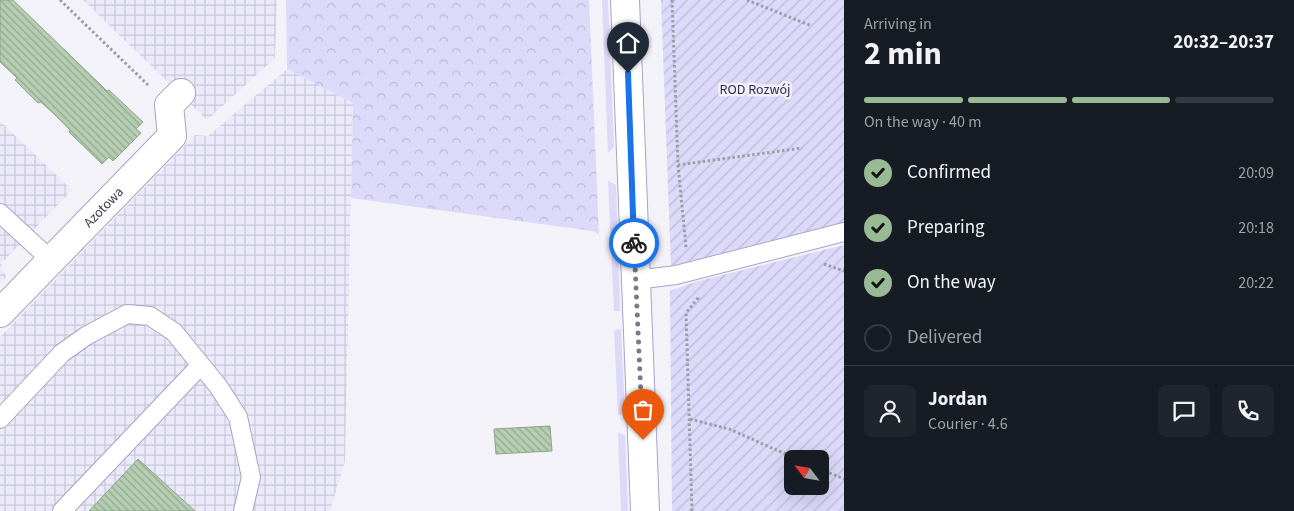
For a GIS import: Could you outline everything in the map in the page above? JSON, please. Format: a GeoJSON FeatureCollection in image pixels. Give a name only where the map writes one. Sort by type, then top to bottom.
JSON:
{"type":"FeatureCollection","features":[{"type":"Feature","properties":{"kind":"street"},"geometry":{"type":"LineString","coordinates":[[625,0],[645,511]]}},
{"type":"Feature","properties":{"kind":"street","name":"Azotowa"},"geometry":{"type":"LineString","coordinates":[[0,313],[172,136],[175,99]]}},
{"type":"Feature","properties":{"kind":"lane"},"geometry":{"type":"LineString","coordinates":[[0,213],[51,260]]}},
{"type":"Feature","properties":{"kind":"lane"},"geometry":{"type":"LineString","coordinates":[[636,280],[657,279],[691,272],[844,232]]}},
{"type":"Feature","properties":{"kind":"lane"},"geometry":{"type":"LineString","coordinates":[[0,419],[62,353],[86,336],[128,314],[150,316],[174,332],[218,386],[238,417],[251,477],[243,511]]}},
{"type":"Feature","properties":{"kind":"lane"},"geometry":{"type":"LineString","coordinates":[[62,511],[200,366]]}},
{"type":"Feature","properties":{"kind":"path"},"geometry":{"type":"LineString","coordinates":[[60,0],[175,99]]}},
{"type":"Feature","properties":{"kind":"path"},"geometry":{"type":"LineString","coordinates":[[672,0],[678,166],[691,272],[698,298],[686,313],[692,511]]}},
{"type":"Feature","properties":{"kind":"path"},"geometry":{"type":"LineString","coordinates":[[747,0],[812,26]]}},
{"type":"Feature","properties":{"kind":"path"},"geometry":{"type":"LineString","coordinates":[[678,166],[802,148]]}},
{"type":"Feature","properties":{"kind":"path"},"geometry":{"type":"LineString","coordinates":[[690,419],[728,429],[784,453]]}},
{"type":"Feature","properties":{"kind":"path"},"geometry":{"type":"LineString","coordinates":[[829,473],[844,479]]}},
{"type":"Feature","properties":{"kind":"shaded area"},"geometry":{"type":"Polygon","coordinates":[[[83,0],[277,0],[275,58],[207,120],[83,0]]]}},
{"type":"Feature","properties":{"kind":"shaded area"},"geometry":{"type":"Polygon","coordinates":[[[287,69],[353,103],[345,461],[330,511],[0,511],[0,337],[195,135],[208,136],[287,69]]]}},
{"type":"Feature","properties":{"kind":"shaded area"},"geometry":{"type":"Polygon","coordinates":[[[0,121],[72,190],[1,264],[6,277],[0,284],[0,121]]]}},
{"type":"Feature","properties":{"kind":"green space"},"geometry":{"type":"Polygon","coordinates":[[[286,0],[589,0],[599,234],[593,231],[351,198],[353,103],[287,69],[286,0]]]}},
{"type":"Feature","properties":{"kind":"green space"},"geometry":{"type":"Polygon","coordinates":[[[602,0],[608,0],[614,147],[608,153],[602,0]]]}},
{"type":"Feature","properties":{"kind":"green space","name":"ROD Rozwój"},"geometry":{"type":"Polygon","coordinates":[[[661,0],[844,0],[844,222],[671,266],[661,0]]]}},
{"type":"Feature","properties":{"kind":"green space"},"geometry":{"type":"Polygon","coordinates":[[[608,181],[616,185],[620,311],[614,311],[608,181]]]}},
{"type":"Feature","properties":{"kind":"green space"},"geometry":{"type":"Polygon","coordinates":[[[844,245],[844,511],[672,511],[670,291],[695,282],[844,245]]]}},
{"type":"Feature","properties":{"kind":"green space"},"geometry":{"type":"Polygon","coordinates":[[[621,329],[625,413],[618,415],[614,330],[621,329]]]}},
{"type":"Feature","properties":{"kind":"green space"},"geometry":{"type":"Polygon","coordinates":[[[618,433],[625,435],[628,511],[621,511],[618,433]]]}},
{"type":"Feature","properties":{"kind":"building"},"geometry":{"type":"Polygon","coordinates":[[[0,0],[13,0],[107,91],[109,90],[143,122],[136,129],[141,133],[113,161],[109,157],[102,164],[69,132],[70,130],[55,115],[41,102],[38,103],[15,80],[17,78],[0,62],[0,0]]]}},
{"type":"Feature","properties":{"kind":"building"},"geometry":{"type":"Polygon","coordinates":[[[550,426],[552,451],[496,454],[494,429],[550,426]]]}},
{"type":"Feature","properties":{"kind":"building"},"geometry":{"type":"Polygon","coordinates":[[[138,459],[195,511],[89,511],[138,459]]]}},
{"type":"Feature","properties":{"kind":"way so far"},"geometry":{"type":"LineString","coordinates":[[634,243],[643,440]]}},
{"type":"Feature","properties":{"kind":"route"},"geometry":{"type":"LineString","coordinates":[[628,73],[634,243]]}}]}
